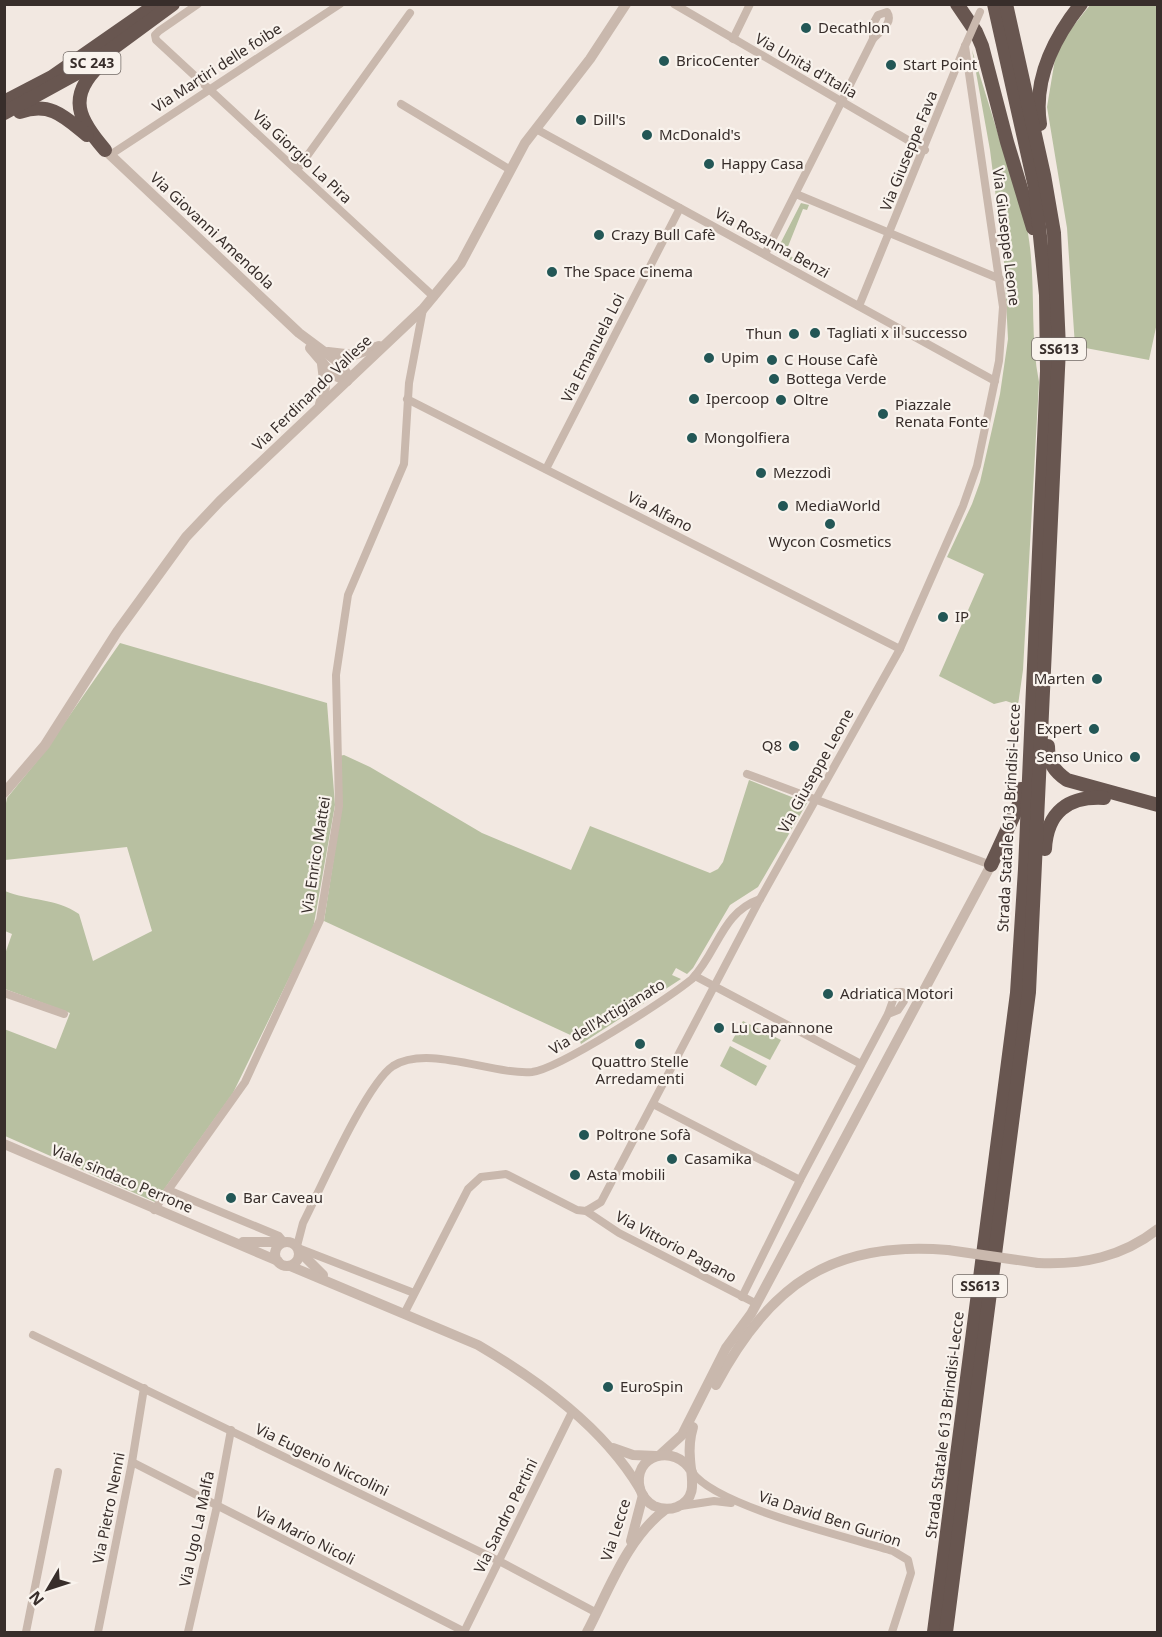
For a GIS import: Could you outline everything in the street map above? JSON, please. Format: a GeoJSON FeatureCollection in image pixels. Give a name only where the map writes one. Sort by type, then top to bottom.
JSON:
{"type":"FeatureCollection","features":[{"type":"Feature","properties":{"kind":"highway","name":"SC 243"},"geometry":{"type":"LineString","coordinates":[[4,102],[52,77],[157,4]]}},
{"type":"Feature","properties":{"kind":"highway","name":"SC 243"},"geometry":{"type":"LineString","coordinates":[[4,113],[86,68],[173,4]]}},
{"type":"Feature","properties":{"kind":"highway"},"geometry":{"type":"LineString","coordinates":[[957,4],[976,32],[982,46],[1007,142],[1035,234],[1047,371]]}},
{"type":"Feature","properties":{"kind":"highway","name":"Strada Statale 613 Brindisi-Lecce"},"geometry":{"type":"LineString","coordinates":[[934,1632],[1017,993],[1047,371],[1046,295],[1035,187],[994,4]]}},
{"type":"Feature","properties":{"kind":"highway","name":"Strada Statale 613 Brindisi-Lecce"},"geometry":{"type":"LineString","coordinates":[[946,1632],[1029,992],[1059,348],[1054,233],[1044,175],[1006,4]]}},
{"type":"Feature","properties":{"kind":"highway"},"geometry":{"type":"LineString","coordinates":[[1054,233],[1055,218],[1039,118],[1040,88],[1049,55],[1081,4]]}},
{"type":"Feature","properties":{"kind":"highway"},"geometry":{"type":"LineString","coordinates":[[107,152],[82,122],[80,95],[93,72],[134,39],[144,27]]}},
{"type":"Feature","properties":{"kind":"highway"},"geometry":{"type":"LineString","coordinates":[[4,118],[31,109],[53,109],[107,152]]}},
{"type":"Feature","properties":{"kind":"highway"},"geometry":{"type":"LineString","coordinates":[[1047,633],[1052,660],[1048,757],[1056,772],[1067,780],[1086,787],[1158,805]]}},
{"type":"Feature","properties":{"kind":"highway"},"geometry":{"type":"LineString","coordinates":[[991,865],[1019,804],[1026,700],[1032,686]]}},
{"type":"Feature","properties":{"kind":"highway"},"geometry":{"type":"LineString","coordinates":[[1032,931],[1041,904],[1046,834],[1052,818],[1083,797],[1106,798],[1158,813]]}},
{"type":"Feature","properties":{"kind":"street","name":"Via Giorgio La Pira"},"geometry":{"type":"LineString","coordinates":[[198,4],[155,35],[156,40],[434,297]]}},
{"type":"Feature","properties":{"kind":"street","name":"Via Martiri delle foibe"},"geometry":{"type":"LineString","coordinates":[[107,152],[210,90],[340,4]]}},
{"type":"Feature","properties":{"kind":"street","name":"Via Ferdinando Vallese"},"geometry":{"type":"LineString","coordinates":[[4,793],[45,745],[117,632],[186,537],[423,309],[461,263],[509,169],[536,129],[590,59],[626,4]]}},
{"type":"Feature","properties":{"kind":"street","name":"Via Unità d'Italia"},"geometry":{"type":"LineString","coordinates":[[674,4],[925,150]]}},
{"type":"Feature","properties":{"kind":"street"},"geometry":{"type":"LineString","coordinates":[[733,39],[750,4]]}},
{"type":"Feature","properties":{"kind":"street","name":"Via Giuseppe Fava"},"geometry":{"type":"LineString","coordinates":[[859,306],[925,150],[981,8]]}},
{"type":"Feature","properties":{"kind":"street"},"geometry":{"type":"LineString","coordinates":[[297,170],[410,13]]}},
{"type":"Feature","properties":{"kind":"street"},"geometry":{"type":"LineString","coordinates":[[765,254],[873,39]]}},
{"type":"Feature","properties":{"kind":"street","name":"Via Giuseppe Leone"},"geometry":{"type":"LineString","coordinates":[[586,1211],[601,1202],[760,899],[900,649],[963,506],[977,465],[995,381],[1002,332],[1000,279],[966,46]]}},
{"type":"Feature","properties":{"kind":"street"},"geometry":{"type":"LineString","coordinates":[[401,104],[509,169]]}},
{"type":"Feature","properties":{"kind":"street","name":"Via Rosanna Benzi"},"geometry":{"type":"LineString","coordinates":[[536,129],[995,381]]}},
{"type":"Feature","properties":{"kind":"street","name":"Via Giovanni Amendola"},"geometry":{"type":"LineString","coordinates":[[107,152],[299,333],[320,354],[337,378],[347,381]]}},
{"type":"Feature","properties":{"kind":"street"},"geometry":{"type":"LineString","coordinates":[[796,194],[1000,279]]}},
{"type":"Feature","properties":{"kind":"street","name":"Via Emanuela Loi"},"geometry":{"type":"LineString","coordinates":[[546,469],[680,208]]}},
{"type":"Feature","properties":{"kind":"street","name":"Via Enrico Mattei"},"geometry":{"type":"LineString","coordinates":[[154,1210],[245,1082],[320,920],[339,806],[336,675],[348,595],[404,465],[407,399],[423,309]]}},
{"type":"Feature","properties":{"kind":"street"},"geometry":{"type":"LineString","coordinates":[[320,354],[354,355],[387,342]]}},
{"type":"Feature","properties":{"kind":"street","name":"Via Giovanni Amendola"},"geometry":{"type":"LineString","coordinates":[[315,412],[325,388],[324,368],[320,354]]}},
{"type":"Feature","properties":{"kind":"street","name":"Via Alfano"},"geometry":{"type":"LineString","coordinates":[[407,399],[900,649]]}},
{"type":"Feature","properties":{"kind":"street"},"geometry":{"type":"LineString","coordinates":[[661,1455],[682,1435],[726,1348],[757,1304],[991,865],[747,774]]}},
{"type":"Feature","properties":{"kind":"street","name":"Via dell'Artigianato"},"geometry":{"type":"LineString","coordinates":[[298,1248],[303,1223],[371,1092],[392,1067],[420,1058],[522,1072],[539,1071],[558,1063],[674,992],[695,976],[706,963],[736,911],[760,899]]}},
{"type":"Feature","properties":{"kind":"street"},"geometry":{"type":"LineString","coordinates":[[695,976],[861,1064]]}},
{"type":"Feature","properties":{"kind":"street"},"geometry":{"type":"LineString","coordinates":[[4,993],[64,1014]]}},
{"type":"Feature","properties":{"kind":"street"},"geometry":{"type":"LineString","coordinates":[[742,1297],[800,1180],[888,1014]]}},
{"type":"Feature","properties":{"kind":"street"},"geometry":{"type":"LineString","coordinates":[[653,1104],[800,1180]]}},
{"type":"Feature","properties":{"kind":"street","name":"Viale sindaco Perrone"},"geometry":{"type":"LineString","coordinates":[[4,1144],[278,1261]]}},
{"type":"Feature","properties":{"kind":"street"},"geometry":{"type":"LineString","coordinates":[[404,1314],[468,1189],[481,1177],[506,1174],[577,1210],[586,1211]]}},
{"type":"Feature","properties":{"kind":"street"},"geometry":{"type":"LineString","coordinates":[[168,1190],[279,1236],[284,1242],[298,1248],[414,1293]]}},
{"type":"Feature","properties":{"kind":"street","name":"Via Vittorio Pagano"},"geometry":{"type":"LineString","coordinates":[[586,1211],[619,1233],[757,1304]]}},
{"type":"Feature","properties":{"kind":"street","name":"Via dell'Artigianato"},"geometry":{"type":"LineString","coordinates":[[284,1242],[303,1223]]}},
{"type":"Feature","properties":{"kind":"street"},"geometry":{"type":"LineString","coordinates":[[641,1492],[640,1473],[649,1460],[681,1444],[693,1427],[739,1343],[752,1325],[788,1291],[808,1276],[850,1256],[892,1248],[948,1250],[1038,1263],[1081,1263],[1124,1250],[1158,1229]]}},
{"type":"Feature","properties":{"kind":"street","name":"Viale sindaco Perrone"},"geometry":{"type":"LineString","coordinates":[[228,1241],[284,1242]]}},
{"type":"Feature","properties":{"kind":"street"},"geometry":{"type":"LineString","coordinates":[[284,1242],[275,1251],[278,1261],[478,1344],[533,1379],[572,1412],[626,1465],[649,1503],[670,1508],[689,1497],[694,1481],[690,1448],[693,1427]]}},
{"type":"Feature","properties":{"kind":"street"},"geometry":{"type":"LineString","coordinates":[[290,1266],[298,1260],[298,1248]]}},
{"type":"Feature","properties":{"kind":"street"},"geometry":{"type":"LineString","coordinates":[[298,1248],[319,1272],[340,1287]]}},
{"type":"Feature","properties":{"kind":"street","name":"Via Eugenio Niccolini"},"geometry":{"type":"LineString","coordinates":[[33,1335],[499,1561],[597,1613]]}},
{"type":"Feature","properties":{"kind":"street","name":"Via Pietro Nenni"},"geometry":{"type":"LineString","coordinates":[[98,1632],[132,1462],[144,1388]]}},
{"type":"Feature","properties":{"kind":"street","name":"Via Sandro Pertini"},"geometry":{"type":"LineString","coordinates":[[464,1632],[572,1412]]}},
{"type":"Feature","properties":{"kind":"street","name":"Via Ugo La Malfa"},"geometry":{"type":"LineString","coordinates":[[188,1632],[217,1506],[231,1430]]}},
{"type":"Feature","properties":{"kind":"street"},"geometry":{"type":"LineString","coordinates":[[597,1436],[624,1453],[661,1455],[682,1459],[692,1472]]}},
{"type":"Feature","properties":{"kind":"street","name":"Via Mario Nicoli"},"geometry":{"type":"LineString","coordinates":[[132,1462],[464,1632]]}},
{"type":"Feature","properties":{"kind":"street"},"geometry":{"type":"LineString","coordinates":[[26,1632],[58,1472]]}},
{"type":"Feature","properties":{"kind":"street","name":"Via David Ben Gurion"},"geometry":{"type":"LineString","coordinates":[[692,1472],[713,1491],[740,1504],[893,1551],[908,1560],[911,1573],[892,1632]]}},
{"type":"Feature","properties":{"kind":"street","name":"Via Lecce"},"geometry":{"type":"LineString","coordinates":[[617,1575],[633,1534],[641,1492]]}},
{"type":"Feature","properties":{"kind":"street","name":"Via David Ben Gurion"},"geometry":{"type":"LineString","coordinates":[[670,1508],[714,1501],[740,1504]]}},
{"type":"Feature","properties":{"kind":"street","name":"Via Lecce"},"geometry":{"type":"LineString","coordinates":[[587,1632],[642,1531],[670,1508]]}},
{"type":"Feature","properties":{"kind":"green space"},"geometry":{"type":"Polygon","coordinates":[[[1090,5],[1157,5],[1158,318],[1149,360],[1075,346],[1067,228],[1047,107],[1055,59],[1067,34],[1090,5]]]}},
{"type":"Feature","properties":{"kind":"green space"},"geometry":{"type":"Polygon","coordinates":[[[972,50],[1027,228],[1032,267],[1034,344],[1039,382],[1023,670],[1018,705],[1006,701],[994,704],[939,676],[984,574],[947,557],[980,482],[1000,394],[1008,339],[1004,262],[990,150],[972,50]]]}},
{"type":"Feature","properties":{"kind":"green space"},"geometry":{"type":"Polygon","coordinates":[[[801,203],[809,205],[807,210],[803,209],[785,254],[803,262],[801,266],[776,252],[801,203]]]}},
{"type":"Feature","properties":{"kind":"green space"},"geometry":{"type":"Polygon","coordinates":[[[120,643],[327,703],[335,805],[313,929],[233,1093],[155,1202],[5,1136],[4,1029],[56,1049],[70,1013],[5,989],[5,954],[12,934],[5,931],[5,891],[52,902],[79,914],[93,961],[152,931],[127,847],[5,860],[4,813],[7,798],[42,755],[120,643]]]}},
{"type":"Feature","properties":{"kind":"green space"},"geometry":{"type":"Polygon","coordinates":[[[344,755],[370,767],[482,833],[571,870],[590,826],[710,873],[718,869],[723,862],[749,780],[807,803],[758,887],[730,905],[693,968],[687,974],[676,968],[672,975],[681,979],[581,1044],[579,1039],[324,921],[342,805],[339,756],[344,755]]]}},
{"type":"Feature","properties":{"kind":"green space"},"geometry":{"type":"Polygon","coordinates":[[[743,1021],[781,1040],[770,1060],[732,1041],[743,1021]]]}},
{"type":"Feature","properties":{"kind":"green space"},"geometry":{"type":"Polygon","coordinates":[[[730,1046],[767,1066],[756,1086],[720,1066],[730,1046]]]}},
{"type":"Feature","properties":{"kind":"place","name":"Decathlon"},"geometry":{"type":"Point","coordinates":[806,28]}},
{"type":"Feature","properties":{"kind":"place","name":"BricoCenter"},"geometry":{"type":"Point","coordinates":[664,61]}},
{"type":"Feature","properties":{"kind":"place","name":"Start Point"},"geometry":{"type":"Point","coordinates":[891,65]}},
{"type":"Feature","properties":{"kind":"place","name":"Dill's"},"geometry":{"type":"Point","coordinates":[581,120]}},
{"type":"Feature","properties":{"kind":"place","name":"McDonald's"},"geometry":{"type":"Point","coordinates":[647,135]}},
{"type":"Feature","properties":{"kind":"place","name":"Happy Casa"},"geometry":{"type":"Point","coordinates":[709,164]}},
{"type":"Feature","properties":{"kind":"place","name":"Crazy Bull Cafè"},"geometry":{"type":"Point","coordinates":[599,235]}},
{"type":"Feature","properties":{"kind":"place","name":"The Space Cinema"},"geometry":{"type":"Point","coordinates":[552,272]}},
{"type":"Feature","properties":{"kind":"place","name":"Tagliati x il successo"},"geometry":{"type":"Point","coordinates":[815,333]}},
{"type":"Feature","properties":{"kind":"place","name":"Thun"},"geometry":{"type":"Point","coordinates":[794,334]}},
{"type":"Feature","properties":{"kind":"place","name":"Upim"},"geometry":{"type":"Point","coordinates":[709,358]}},
{"type":"Feature","properties":{"kind":"place","name":"C House Cafè"},"geometry":{"type":"Point","coordinates":[772,360]}},
{"type":"Feature","properties":{"kind":"place","name":"Bottega Verde"},"geometry":{"type":"Point","coordinates":[774,379]}},
{"type":"Feature","properties":{"kind":"place","name":"Ipercoop"},"geometry":{"type":"Point","coordinates":[694,399]}},
{"type":"Feature","properties":{"kind":"place","name":"Oltre"},"geometry":{"type":"Point","coordinates":[781,400]}},
{"type":"Feature","properties":{"kind":"place","name":"Piazzale Renata Fonte"},"geometry":{"type":"Point","coordinates":[883,414]}},
{"type":"Feature","properties":{"kind":"place","name":"Mongolfiera"},"geometry":{"type":"Point","coordinates":[692,438]}},
{"type":"Feature","properties":{"kind":"place","name":"Mezzodì"},"geometry":{"type":"Point","coordinates":[761,473]}},
{"type":"Feature","properties":{"kind":"place","name":"MediaWorld"},"geometry":{"type":"Point","coordinates":[783,506]}},
{"type":"Feature","properties":{"kind":"place","name":"Wycon Cosmetics"},"geometry":{"type":"Point","coordinates":[830,524]}},
{"type":"Feature","properties":{"kind":"place","name":"IP"},"geometry":{"type":"Point","coordinates":[943,617]}},
{"type":"Feature","properties":{"kind":"place","name":"Marten"},"geometry":{"type":"Point","coordinates":[1097,679]}},
{"type":"Feature","properties":{"kind":"place","name":"Expert"},"geometry":{"type":"Point","coordinates":[1094,729]}},
{"type":"Feature","properties":{"kind":"place","name":"Q8"},"geometry":{"type":"Point","coordinates":[794,746]}},
{"type":"Feature","properties":{"kind":"place","name":"Senso Unico"},"geometry":{"type":"Point","coordinates":[1135,757]}},
{"type":"Feature","properties":{"kind":"place","name":"Adriatica Motori"},"geometry":{"type":"Point","coordinates":[828,994]}},
{"type":"Feature","properties":{"kind":"place","name":"Lu Capannone"},"geometry":{"type":"Point","coordinates":[719,1028]}},
{"type":"Feature","properties":{"kind":"place","name":"Quattro Stelle Arredamenti"},"geometry":{"type":"Point","coordinates":[640,1044]}},
{"type":"Feature","properties":{"kind":"place","name":"Poltrone Sofà"},"geometry":{"type":"Point","coordinates":[584,1135]}},
{"type":"Feature","properties":{"kind":"place","name":"Casamika"},"geometry":{"type":"Point","coordinates":[672,1159]}},
{"type":"Feature","properties":{"kind":"place","name":"Asta mobili"},"geometry":{"type":"Point","coordinates":[575,1175]}},
{"type":"Feature","properties":{"kind":"place","name":"Bar Caveau"},"geometry":{"type":"Point","coordinates":[231,1198]}},
{"type":"Feature","properties":{"kind":"place","name":"EuroSpin"},"geometry":{"type":"Point","coordinates":[608,1387]}}]}
